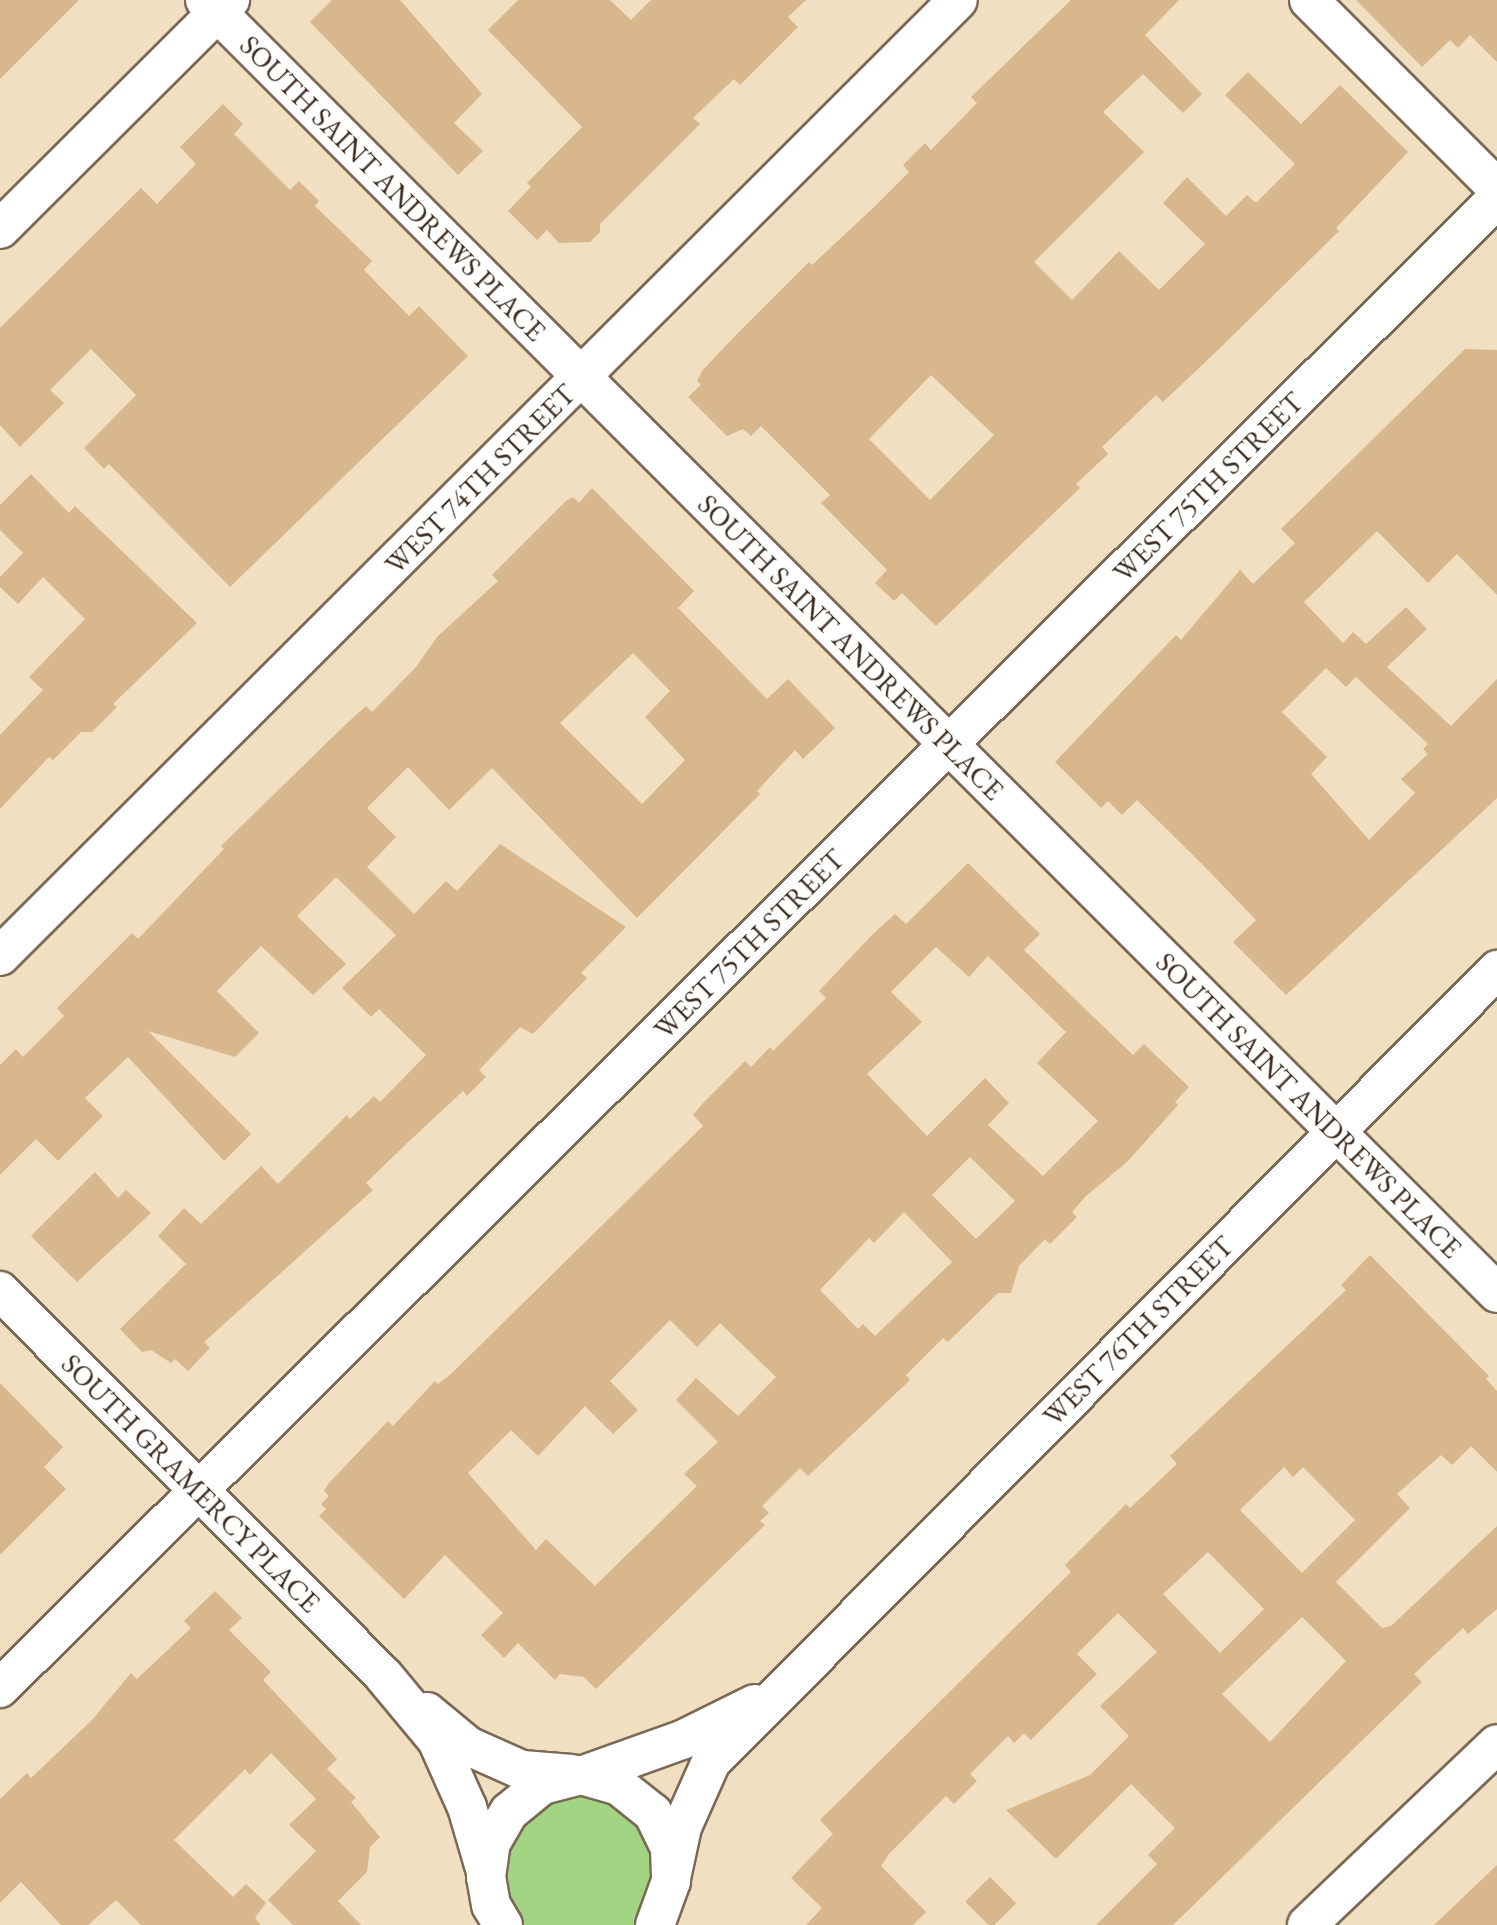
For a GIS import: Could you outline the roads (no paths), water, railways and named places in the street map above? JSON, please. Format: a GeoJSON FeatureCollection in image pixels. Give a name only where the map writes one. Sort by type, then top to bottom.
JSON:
{"type":"FeatureCollection","features":[{"type":"Feature","properties":{"kind":"street","name":"WEST 74TH STREET"},"geometry":{"type":"LineString","coordinates":[[0,956],[958,0]]}},
{"type":"Feature","properties":{"kind":"street"},"geometry":{"type":"LineString","coordinates":[[1309,0],[1497,188]]}},
{"type":"Feature","properties":{"kind":"street","name":"SOUTH SAINT ANDREWS PLACE"},"geometry":{"type":"LineString","coordinates":[[217,4],[583,377],[1497,1293]]}},
{"type":"Feature","properties":{"kind":"street"},"geometry":{"type":"LineString","coordinates":[[0,229],[217,4]]}},
{"type":"Feature","properties":{"kind":"street","name":"WEST 75TH STREET"},"geometry":{"type":"LineString","coordinates":[[0,1688],[1497,199]]}},
{"type":"Feature","properties":{"kind":"street","name":"WEST 76TH STREET"},"geometry":{"type":"LineString","coordinates":[[655,1925],[671,1881],[682,1827],[711,1762],[1497,970]]}},
{"type":"Feature","properties":{"kind":"street","name":"SOUTH GRAMERCY PLACE"},"geometry":{"type":"LineString","coordinates":[[0,1291],[383,1675],[468,1746],[522,1770],[581,1775]]}},
{"type":"Feature","properties":{"kind":"street","name":"SOUTH GRAMERCY PLACE"},"geometry":{"type":"LineString","coordinates":[[383,1675],[437,1740],[467,1807],[486,1874],[491,1905],[503,1925]]}},
{"type":"Feature","properties":{"kind":"street","name":"WEST 76TH STREET"},"geometry":{"type":"LineString","coordinates":[[486,1874],[491,1843],[509,1812],[542,1785],[581,1775],[682,1740],[779,1693]]}},
{"type":"Feature","properties":{"kind":"street"},"geometry":{"type":"LineString","coordinates":[[1307,1925],[1497,1744]]}},
{"type":"Feature","properties":{"kind":"street"},"geometry":{"type":"LineString","coordinates":[[581,1775],[619,1786],[653,1813],[670,1848],[671,1881],[688,1925]]}},
{"type":"Feature","properties":{"kind":"street"},"geometry":{"type":"LineString","coordinates":[[478,1925],[486,1874]]}}]}
